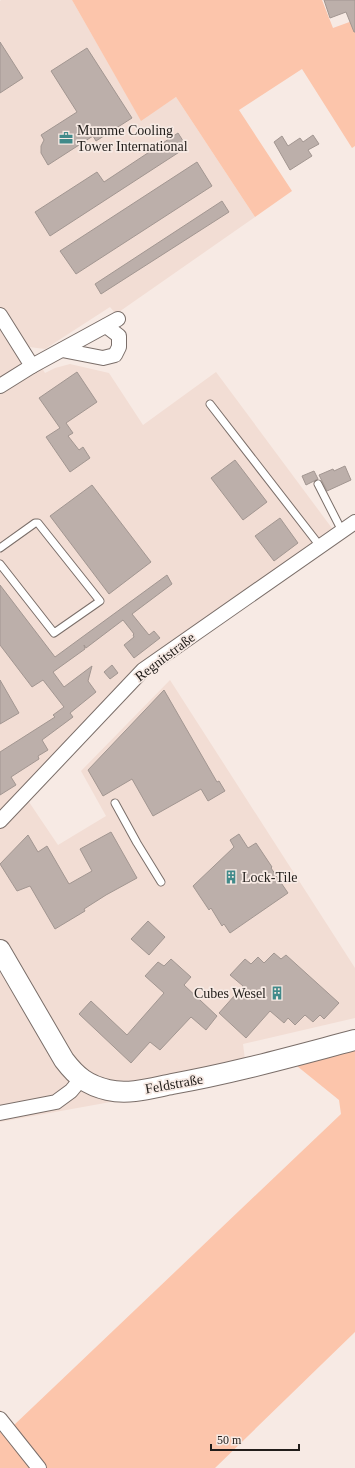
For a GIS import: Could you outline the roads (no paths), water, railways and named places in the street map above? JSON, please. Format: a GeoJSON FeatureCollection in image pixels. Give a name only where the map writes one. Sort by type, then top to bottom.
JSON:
{"type":"FeatureCollection","features":[{"type":"Feature","properties":{"kind":"street"},"geometry":{"type":"LineString","coordinates":[[0,316],[32,366]]}},
{"type":"Feature","properties":{"kind":"street"},"geometry":{"type":"LineString","coordinates":[[0,386],[32,366],[112,322],[119,336],[119,347],[115,355],[103,358],[62,350]]}},
{"type":"Feature","properties":{"kind":"street","name":"Regnitstraße"},"geometry":{"type":"LineString","coordinates":[[0,821],[143,670],[355,522]]}},
{"type":"Feature","properties":{"kind":"street"},"geometry":{"type":"LineString","coordinates":[[0,950],[64,1060],[73,1073],[81,1079],[71,1092],[56,1102],[0,1112]]}},
{"type":"Feature","properties":{"kind":"street","name":"Feldstraße"},"geometry":{"type":"LineString","coordinates":[[81,1079],[109,1090],[126,1091],[147,1089],[214,1077],[355,1040]]}},
{"type":"Feature","properties":{"kind":"street"},"geometry":{"type":"LineString","coordinates":[[0,1419],[39,1468]]}},
{"type":"Feature","properties":{"kind":"lane"},"geometry":{"type":"LineString","coordinates":[[210,404],[320,546]]}},
{"type":"Feature","properties":{"kind":"lane"},"geometry":{"type":"LineString","coordinates":[[318,484],[342,531]]}},
{"type":"Feature","properties":{"kind":"lane"},"geometry":{"type":"LineString","coordinates":[[0,548],[35,523],[38,523],[100,601],[54,633],[0,564]]}},
{"type":"Feature","properties":{"kind":"lane"},"geometry":{"type":"LineString","coordinates":[[115,803],[161,882]]}},
{"type":"Feature","properties":{"kind":"place","name":"Mumme Cooling Tower International"},"geometry":{"type":"Point","coordinates":[66,138]}},
{"type":"Feature","properties":{"kind":"place","name":"Lock-Tile"},"geometry":{"type":"Point","coordinates":[231,877]}},
{"type":"Feature","properties":{"kind":"place","name":"Cubes Wesel"},"geometry":{"type":"Point","coordinates":[277,993]}}]}
